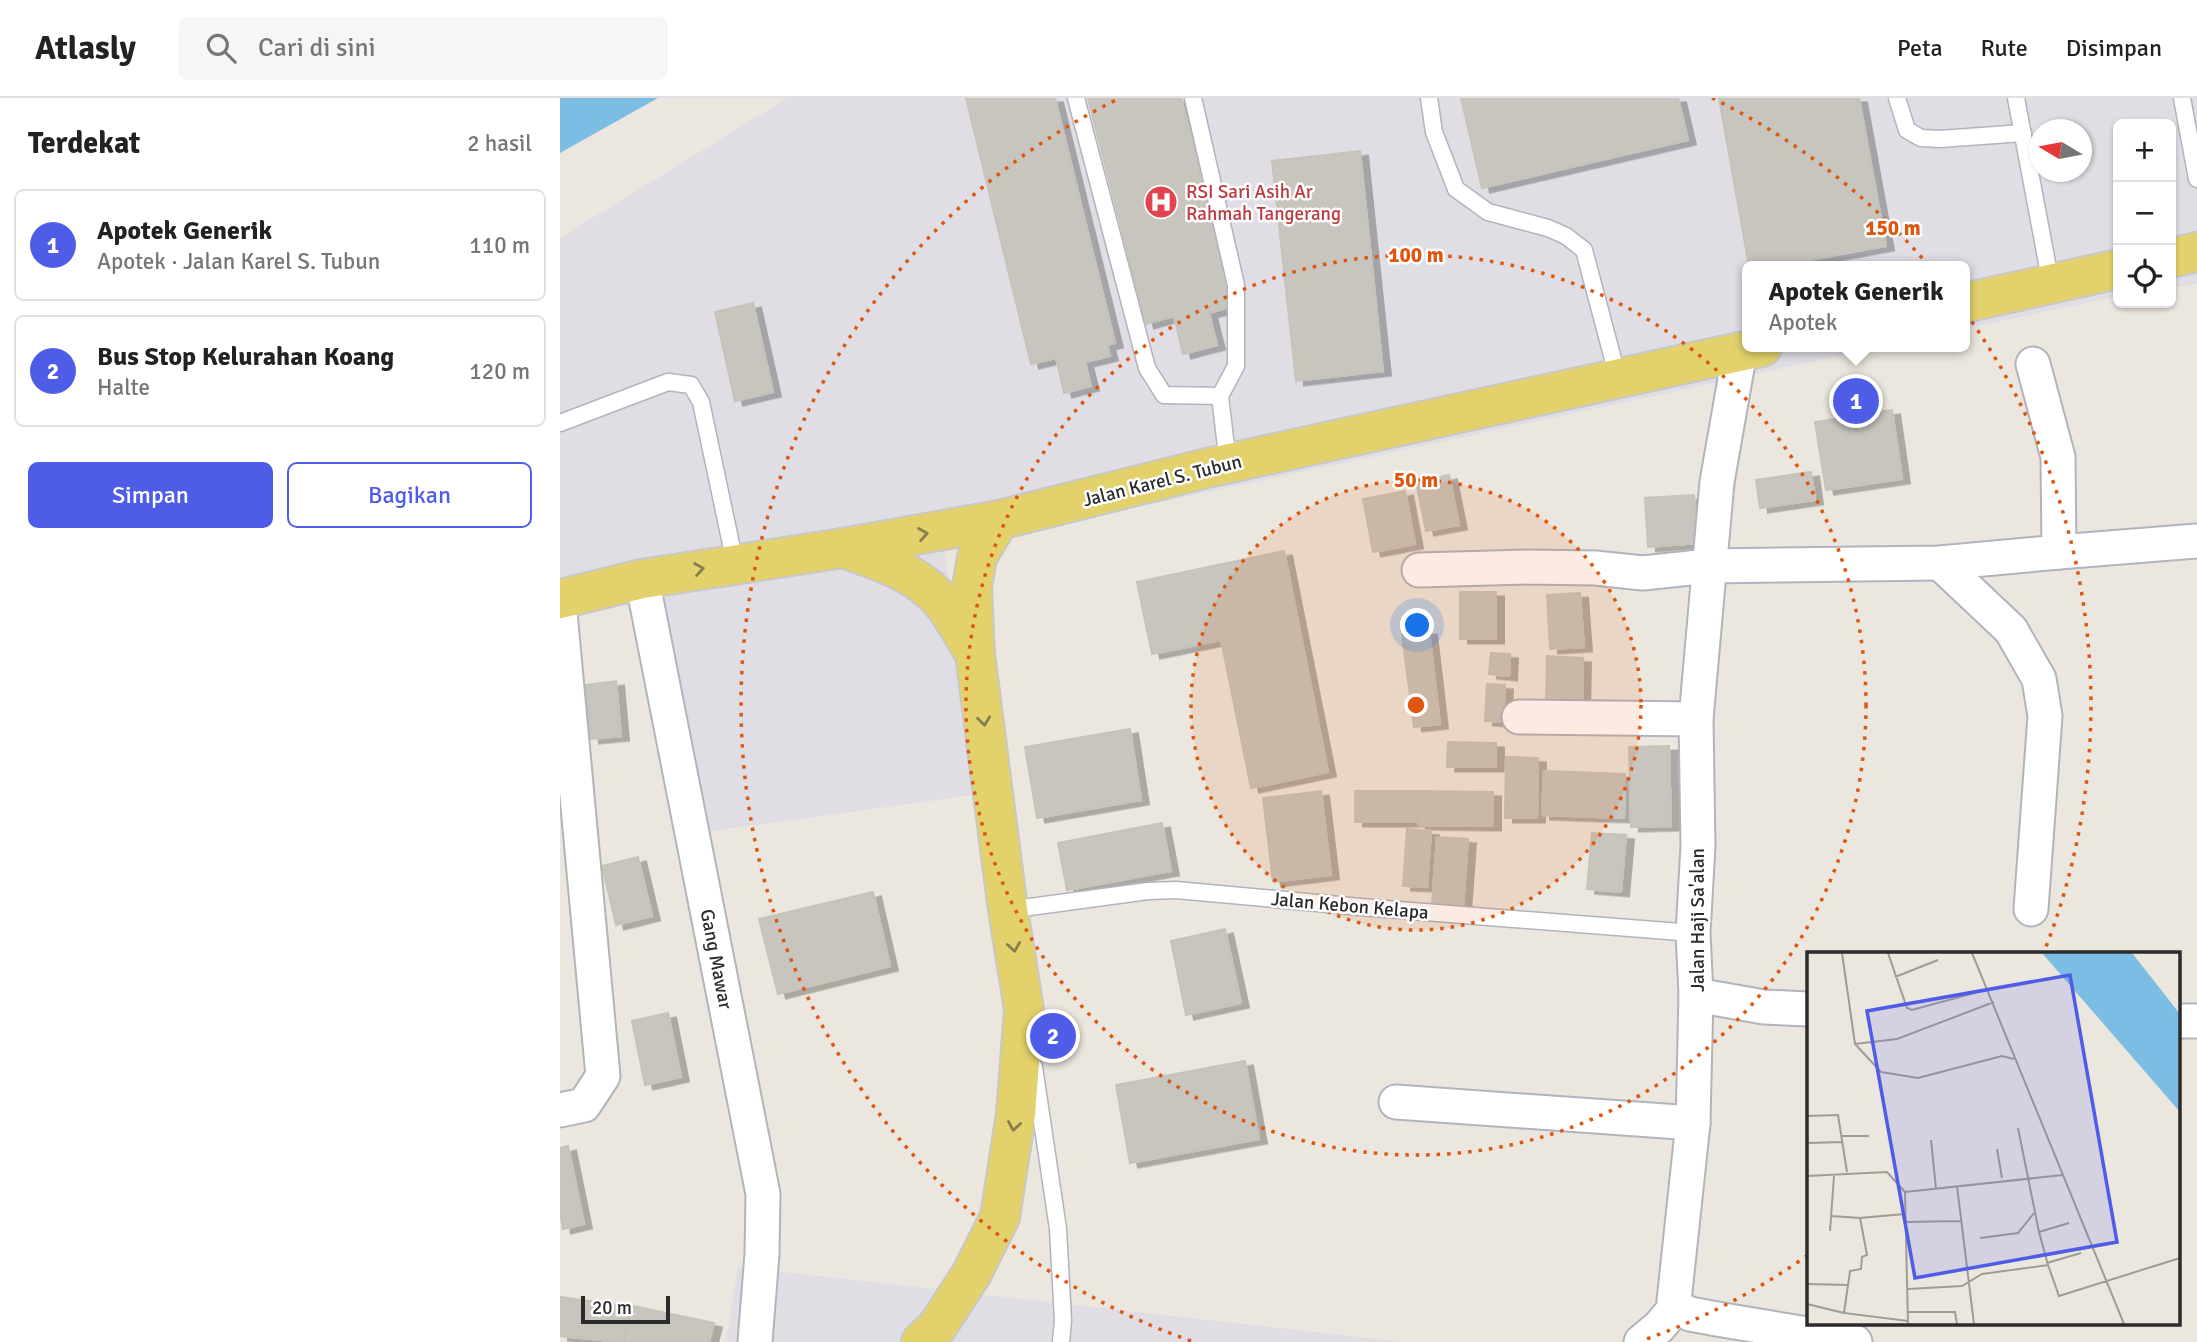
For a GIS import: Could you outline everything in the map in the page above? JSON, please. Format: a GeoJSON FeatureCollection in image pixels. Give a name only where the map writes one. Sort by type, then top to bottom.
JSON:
{"type":"FeatureCollection","features":[{"type":"Feature","properties":{"kind":"main road"},"geometry":{"type":"LineString","coordinates":[[2176,257],[2197,252]]}},
{"type":"Feature","properties":{"kind":"main road"},"geometry":{"type":"LineString","coordinates":[[1970,302],[2113,270]]}},
{"type":"Feature","properties":{"kind":"main road","name":"Jalan Karel S. Tubun"},"geometry":{"type":"LineString","coordinates":[[560,599],[642,579],[843,548],[999,520],[1228,464],[1742,351]]}},
{"type":"Feature","properties":{"kind":"main road"},"geometry":{"type":"LineString","coordinates":[[921,1342],[937,1327],[972,1273],[1000,1217],[1016,1114],[1024,1009],[1008,910],[975,654],[972,587],[977,557],[999,520]]}},
{"type":"Feature","properties":{"kind":"main road"},"geometry":{"type":"LineString","coordinates":[[843,548],[907,573],[927,588],[944,605],[975,654]]}},
{"type":"Feature","properties":{"kind":"street","name":"Jalan Haji Sa'alan"},"geometry":{"type":"LineString","coordinates":[[1676,1307],[1674,1301],[1693,1123],[1696,995],[1693,933],[1698,846],[1696,719],[1717,482],[1750,352]]}},
{"type":"Feature","properties":{"kind":"street"},"geometry":{"type":"LineString","coordinates":[[2033,364],[2058,457],[2059,552]]}},
{"type":"Feature","properties":{"kind":"street"},"geometry":{"type":"LineString","coordinates":[[1419,570],[1529,567],[1595,568],[1643,573],[1709,566],[1940,563],[2197,541]]}},
{"type":"Feature","properties":{"kind":"street"},"geometry":{"type":"LineString","coordinates":[[1940,563],[2011,630],[2039,679],[2045,716],[2031,909]]}},
{"type":"Feature","properties":{"kind":"street","name":"Gang Mawar"},"geometry":{"type":"LineString","coordinates":[[642,579],[763,1194],[762,1254],[755,1342]]}},
{"type":"Feature","properties":{"kind":"street"},"geometry":{"type":"LineString","coordinates":[[560,613],[603,1076],[584,1105],[560,1110]]}},
{"type":"Feature","properties":{"kind":"street"},"geometry":{"type":"LineString","coordinates":[[1518,717],[1696,719]]}},
{"type":"Feature","properties":{"kind":"street"},"geometry":{"type":"LineString","coordinates":[[1696,995],[1764,1007],[1807,1009]]}},
{"type":"Feature","properties":{"kind":"street"},"geometry":{"type":"LineString","coordinates":[[2179,1021],[2197,1021]]}},
{"type":"Feature","properties":{"kind":"street"},"geometry":{"type":"LineString","coordinates":[[1396,1102],[1693,1123]]}},
{"type":"Feature","properties":{"kind":"street"},"geometry":{"type":"LineString","coordinates":[[1641,1342],[1659,1327],[1676,1307],[1690,1314],[1810,1339],[1854,1342],[1856,1324]]}},
{"type":"Feature","properties":{"kind":"lane"},"geometry":{"type":"LineString","coordinates":[[1076,98],[1147,368],[1164,395],[1220,396]]}},
{"type":"Feature","properties":{"kind":"lane"},"geometry":{"type":"LineString","coordinates":[[1193,98],[1236,285],[1236,366],[1220,396],[1228,464]]}},
{"type":"Feature","properties":{"kind":"lane"},"geometry":{"type":"LineString","coordinates":[[1429,98],[1434,132],[1456,190],[1488,212],[1548,228],[1566,236],[1584,250],[1618,378]]}},
{"type":"Feature","properties":{"kind":"lane"},"geometry":{"type":"LineString","coordinates":[[1897,98],[1907,130],[1921,138],[2023,133]]}},
{"type":"Feature","properties":{"kind":"lane"},"geometry":{"type":"LineString","coordinates":[[2016,98],[2051,284]]}},
{"type":"Feature","properties":{"kind":"lane"},"geometry":{"type":"LineString","coordinates":[[2182,98],[2197,179]]}},
{"type":"Feature","properties":{"kind":"lane"},"geometry":{"type":"LineString","coordinates":[[560,423],[668,382],[691,385],[701,402],[735,563]]}},
{"type":"Feature","properties":{"kind":"lane","name":"Jalan Kebon Kelapa"},"geometry":{"type":"LineString","coordinates":[[1008,910],[1148,891],[1176,890],[1693,933]]}},
{"type":"Feature","properties":{"kind":"lane"},"geometry":{"type":"LineString","coordinates":[[1024,1009],[1058,1229],[1063,1320],[1061,1342]]}},
{"type":"Feature","properties":{"kind":"shaded area"},"geometry":{"type":"Polygon","coordinates":[[[787,98],[2197,98],[2197,284],[2176,287],[2176,119],[2113,119],[2113,297],[1970,328],[1970,261],[1742,261],[1742,352],[1858,352],[944,549],[980,794],[698,833],[652,567],[560,587],[560,238],[787,98]]]}},
{"type":"Feature","properties":{"kind":"shaded area"},"geometry":{"type":"Polygon","coordinates":[[[738,1267],[1403,1342],[726,1342],[738,1267]]]}},
{"type":"Feature","properties":{"kind":"water"},"geometry":{"type":"Polygon","coordinates":[[[560,98],[658,98],[560,153],[560,98]]]}},
{"type":"Feature","properties":{"kind":"building"},"geometry":{"type":"Polygon","coordinates":[[[966,98],[1055,98],[1115,343],[1107,345],[1110,356],[1085,362],[1091,386],[1064,393],[1056,358],[1031,364],[966,98]]]}},
{"type":"Feature","properties":{"kind":"building","name":"RSI Sari Asih Ar Rahmah Tangerang"},"geometry":{"type":"Polygon","coordinates":[[[1088,98],[1181,98],[1234,306],[1209,313],[1217,345],[1183,354],[1174,316],[1146,324],[1088,98]]]}},
{"type":"Feature","properties":{"kind":"building"},"geometry":{"type":"Polygon","coordinates":[[[1461,98],[1678,98],[1688,140],[1482,188],[1461,98]]]}},
{"type":"Feature","properties":{"kind":"building"},"geometry":{"type":"Polygon","coordinates":[[[1719,98],[1859,98],[1886,246],[1804,261],[1748,261],[1719,98]]]}},
{"type":"Feature","properties":{"kind":"building"},"geometry":{"type":"Polygon","coordinates":[[[1360,151],[1383,371],[1296,381],[1272,161],[1360,151]]]}},
{"type":"Feature","properties":{"kind":"building"},"geometry":{"type":"Polygon","coordinates":[[[753,303],[773,392],[735,401],[715,312],[753,303]]]}},
{"type":"Feature","properties":{"kind":"building"},"geometry":{"type":"Polygon","coordinates":[[[1892,410],[1902,479],[1826,490],[1815,422],[1892,410]]]}},
{"type":"Feature","properties":{"kind":"building"},"geometry":{"type":"Polygon","coordinates":[[[1811,472],[1815,500],[1760,508],[1756,480],[1811,472]]]}},
{"type":"Feature","properties":{"kind":"building"},"geometry":{"type":"Polygon","coordinates":[[[1449,475],[1459,525],[1426,531],[1416,482],[1449,475]]]}},
{"type":"Feature","properties":{"kind":"building"},"geometry":{"type":"Polygon","coordinates":[[[1405,491],[1415,544],[1373,552],[1363,499],[1405,491]]]}},
{"type":"Feature","properties":{"kind":"building"},"geometry":{"type":"Polygon","coordinates":[[[1694,495],[1698,543],[1648,547],[1645,498],[1694,495]]]}},
{"type":"Feature","properties":{"kind":"building"},"geometry":{"type":"Polygon","coordinates":[[[1284,551],[1328,772],[1251,788],[1221,640],[1152,654],[1137,582],[1284,551]]]}},
{"type":"Feature","properties":{"kind":"building"},"geometry":{"type":"Polygon","coordinates":[[[1460,592],[1496,592],[1496,639],[1460,639],[1460,592]]]}},
{"type":"Feature","properties":{"kind":"building"},"geometry":{"type":"Polygon","coordinates":[[[1580,593],[1584,647],[1550,649],[1547,595],[1580,593]]]}},
{"type":"Feature","properties":{"kind":"building"},"geometry":{"type":"Polygon","coordinates":[[[1429,630],[1440,724],[1414,727],[1402,634],[1429,630]]]}},
{"type":"Feature","properties":{"kind":"building"},"geometry":{"type":"Polygon","coordinates":[[[1491,653],[1510,654],[1509,676],[1489,674],[1491,653]]]}},
{"type":"Feature","properties":{"kind":"building"},"geometry":{"type":"Polygon","coordinates":[[[1547,656],[1583,658],[1582,709],[1546,709],[1547,656]]]}},
{"type":"Feature","properties":{"kind":"building"},"geometry":{"type":"Polygon","coordinates":[[[616,681],[621,736],[591,739],[585,685],[616,681]]]}},
{"type":"Feature","properties":{"kind":"building"},"geometry":{"type":"Polygon","coordinates":[[[1487,684],[1505,685],[1503,722],[1485,721],[1487,684]]]}},
{"type":"Feature","properties":{"kind":"building"},"geometry":{"type":"Polygon","coordinates":[[[1130,729],[1141,800],[1037,818],[1025,747],[1130,729]]]}},
{"type":"Feature","properties":{"kind":"building"},"geometry":{"type":"Polygon","coordinates":[[[1448,742],[1496,743],[1496,767],[1447,767],[1448,742]]]}},
{"type":"Feature","properties":{"kind":"building"},"geometry":{"type":"Polygon","coordinates":[[[1669,746],[1671,826],[1631,827],[1629,747],[1669,746]]]}},
{"type":"Feature","properties":{"kind":"building"},"geometry":{"type":"Polygon","coordinates":[[[1506,757],[1538,758],[1537,818],[1505,818],[1506,757]]]}},
{"type":"Feature","properties":{"kind":"building"},"geometry":{"type":"Polygon","coordinates":[[[1544,771],[1625,774],[1624,818],[1542,815],[1544,771]]]}},
{"type":"Feature","properties":{"kind":"building"},"geometry":{"type":"Polygon","coordinates":[[[1321,791],[1331,875],[1273,882],[1263,798],[1321,791]]]}},
{"type":"Feature","properties":{"kind":"building"},"geometry":{"type":"Polygon","coordinates":[[[1355,791],[1418,791],[1418,822],[1355,822],[1355,791]]]}},
{"type":"Feature","properties":{"kind":"building"},"geometry":{"type":"Polygon","coordinates":[[[1418,791],[1493,792],[1493,826],[1418,825],[1418,791]]]}},
{"type":"Feature","properties":{"kind":"building"},"geometry":{"type":"Polygon","coordinates":[[[1162,823],[1171,871],[1067,890],[1058,843],[1162,823]]]}},
{"type":"Feature","properties":{"kind":"building"},"geometry":{"type":"Polygon","coordinates":[[[1407,829],[1431,831],[1427,887],[1403,886],[1407,829]]]}},
{"type":"Feature","properties":{"kind":"building"},"geometry":{"type":"Polygon","coordinates":[[[1592,833],[1626,835],[1621,892],[1587,889],[1592,833]]]}},
{"type":"Feature","properties":{"kind":"building"},"geometry":{"type":"Polygon","coordinates":[[[1437,837],[1468,839],[1463,907],[1432,904],[1437,837]]]}},
{"type":"Feature","properties":{"kind":"building"},"geometry":{"type":"Polygon","coordinates":[[[638,857],[652,916],[616,925],[602,866],[638,857]]]}},
{"type":"Feature","properties":{"kind":"building"},"geometry":{"type":"Polygon","coordinates":[[[873,892],[890,966],[778,994],[759,919],[873,892]]]}},
{"type":"Feature","properties":{"kind":"building"},"geometry":{"type":"Polygon","coordinates":[[[1225,929],[1241,1003],[1186,1015],[1171,941],[1225,929]]]}},
{"type":"Feature","properties":{"kind":"building"},"geometry":{"type":"Polygon","coordinates":[[[668,1013],[681,1077],[645,1085],[632,1021],[668,1013]]]}},
{"type":"Feature","properties":{"kind":"building"},"geometry":{"type":"Polygon","coordinates":[[[1245,1061],[1259,1139],[1130,1163],[1116,1085],[1245,1061]]]}},
{"type":"Feature","properties":{"kind":"building"},"geometry":{"type":"Polygon","coordinates":[[[568,1146],[584,1224],[563,1229],[560,1212],[560,1148],[568,1146]]]}},
{"type":"Feature","properties":{"kind":"building"},"geometry":{"type":"Polygon","coordinates":[[[560,1297],[628,1306],[623,1342],[560,1336],[560,1297]]]}},
{"type":"Feature","properties":{"kind":"building"},"geometry":{"type":"Polygon","coordinates":[[[633,1306],[714,1323],[709,1342],[625,1340],[633,1306]]]}},
{"type":"Feature","properties":{"kind":"place","name":"RSI Sari Asih Ar Rahmah Tangerang"},"geometry":{"type":"Point","coordinates":[1161,202]}},
{"type":"Feature","properties":{"kind":"place","name":"Apotek Generik"},"geometry":{"type":"Point","coordinates":[1856,401]}},
{"type":"Feature","properties":{"kind":"place","name":"Bus Stop Kelurahan Koang"},"geometry":{"type":"Point","coordinates":[1053,1036]}}]}
